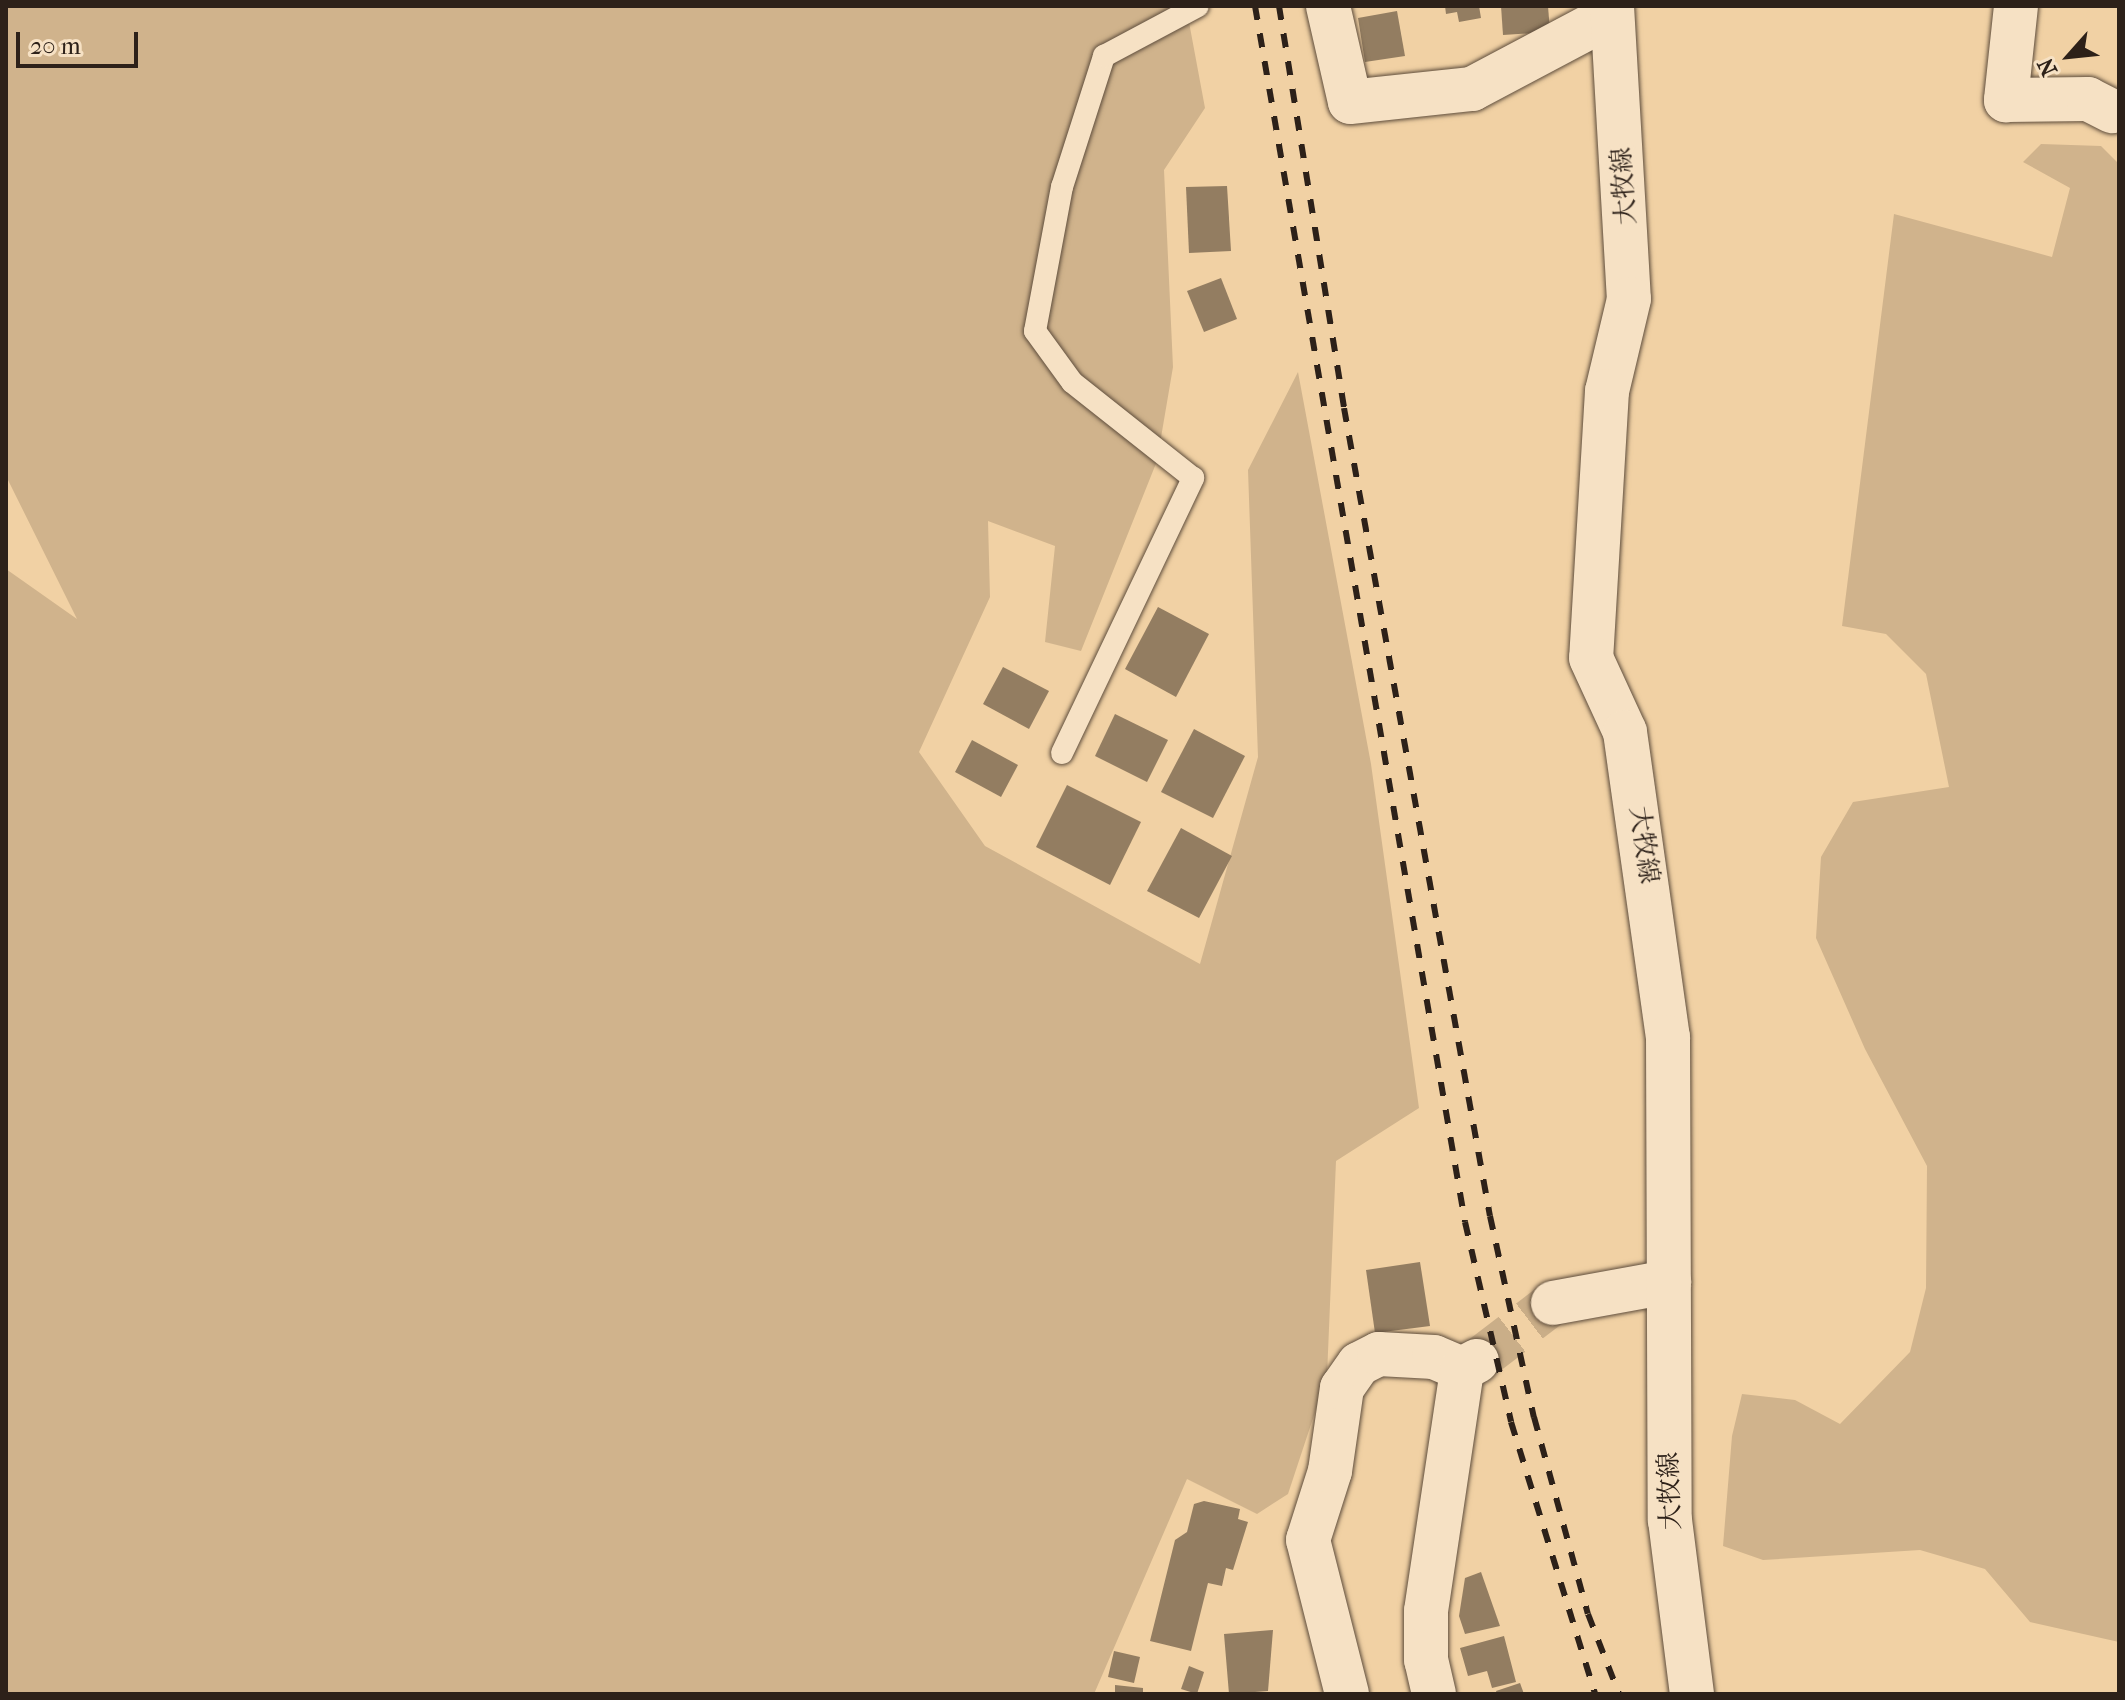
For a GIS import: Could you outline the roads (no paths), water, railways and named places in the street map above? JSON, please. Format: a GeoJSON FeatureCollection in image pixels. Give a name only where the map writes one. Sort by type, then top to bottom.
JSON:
{"type":"FeatureCollection","features":[{"type":"Feature","properties":{"kind":"street"},"geometry":{"type":"LineString","coordinates":[[1328,6],[1350,102],[1472,89],[1612,10]]}},
{"type":"Feature","properties":{"kind":"street"},"geometry":{"type":"LineString","coordinates":[[2016,6],[2006,100],[2088,99],[2112,111]]}},
{"type":"Feature","properties":{"kind":"street","name":"大牧線"},"geometry":{"type":"LineString","coordinates":[[1612,10],[1629,299],[1606,405],[1591,658],[1625,732],[1641,818],[1668,1037],[1670,1520],[1692,1694]]}},
{"type":"Feature","properties":{"kind":"street"},"geometry":{"type":"LineString","coordinates":[[1553,1303],[1669,1282]]}},
{"type":"Feature","properties":{"kind":"street"},"geometry":{"type":"LineString","coordinates":[[1347,1694],[1308,1540],[1330,1471],[1342,1388],[1359,1364],[1379,1354],[1434,1357],[1470,1365],[1426,1611],[1426,1660],[1434,1694]]}},
{"type":"Feature","properties":{"kind":"lane"},"geometry":{"type":"LineString","coordinates":[[1062,753],[1193,478],[1072,382],[1035,331],[1062,187],[1104,56],[1198,6]]}},
{"type":"Feature","properties":{"kind":"tunnel"},"geometry":{"type":"LineString","coordinates":[[1477,1361],[1553,1303]]}},
{"type":"Feature","properties":{"kind":"railway"},"geometry":{"type":"LineString","coordinates":[[1255,6],[1465,1222],[1511,1422],[1595,1694]]}},
{"type":"Feature","properties":{"kind":"railway"},"geometry":{"type":"LineString","coordinates":[[1279,6],[1344,408],[1490,1216],[1534,1417],[1588,1614],[1619,1694]]}}]}
